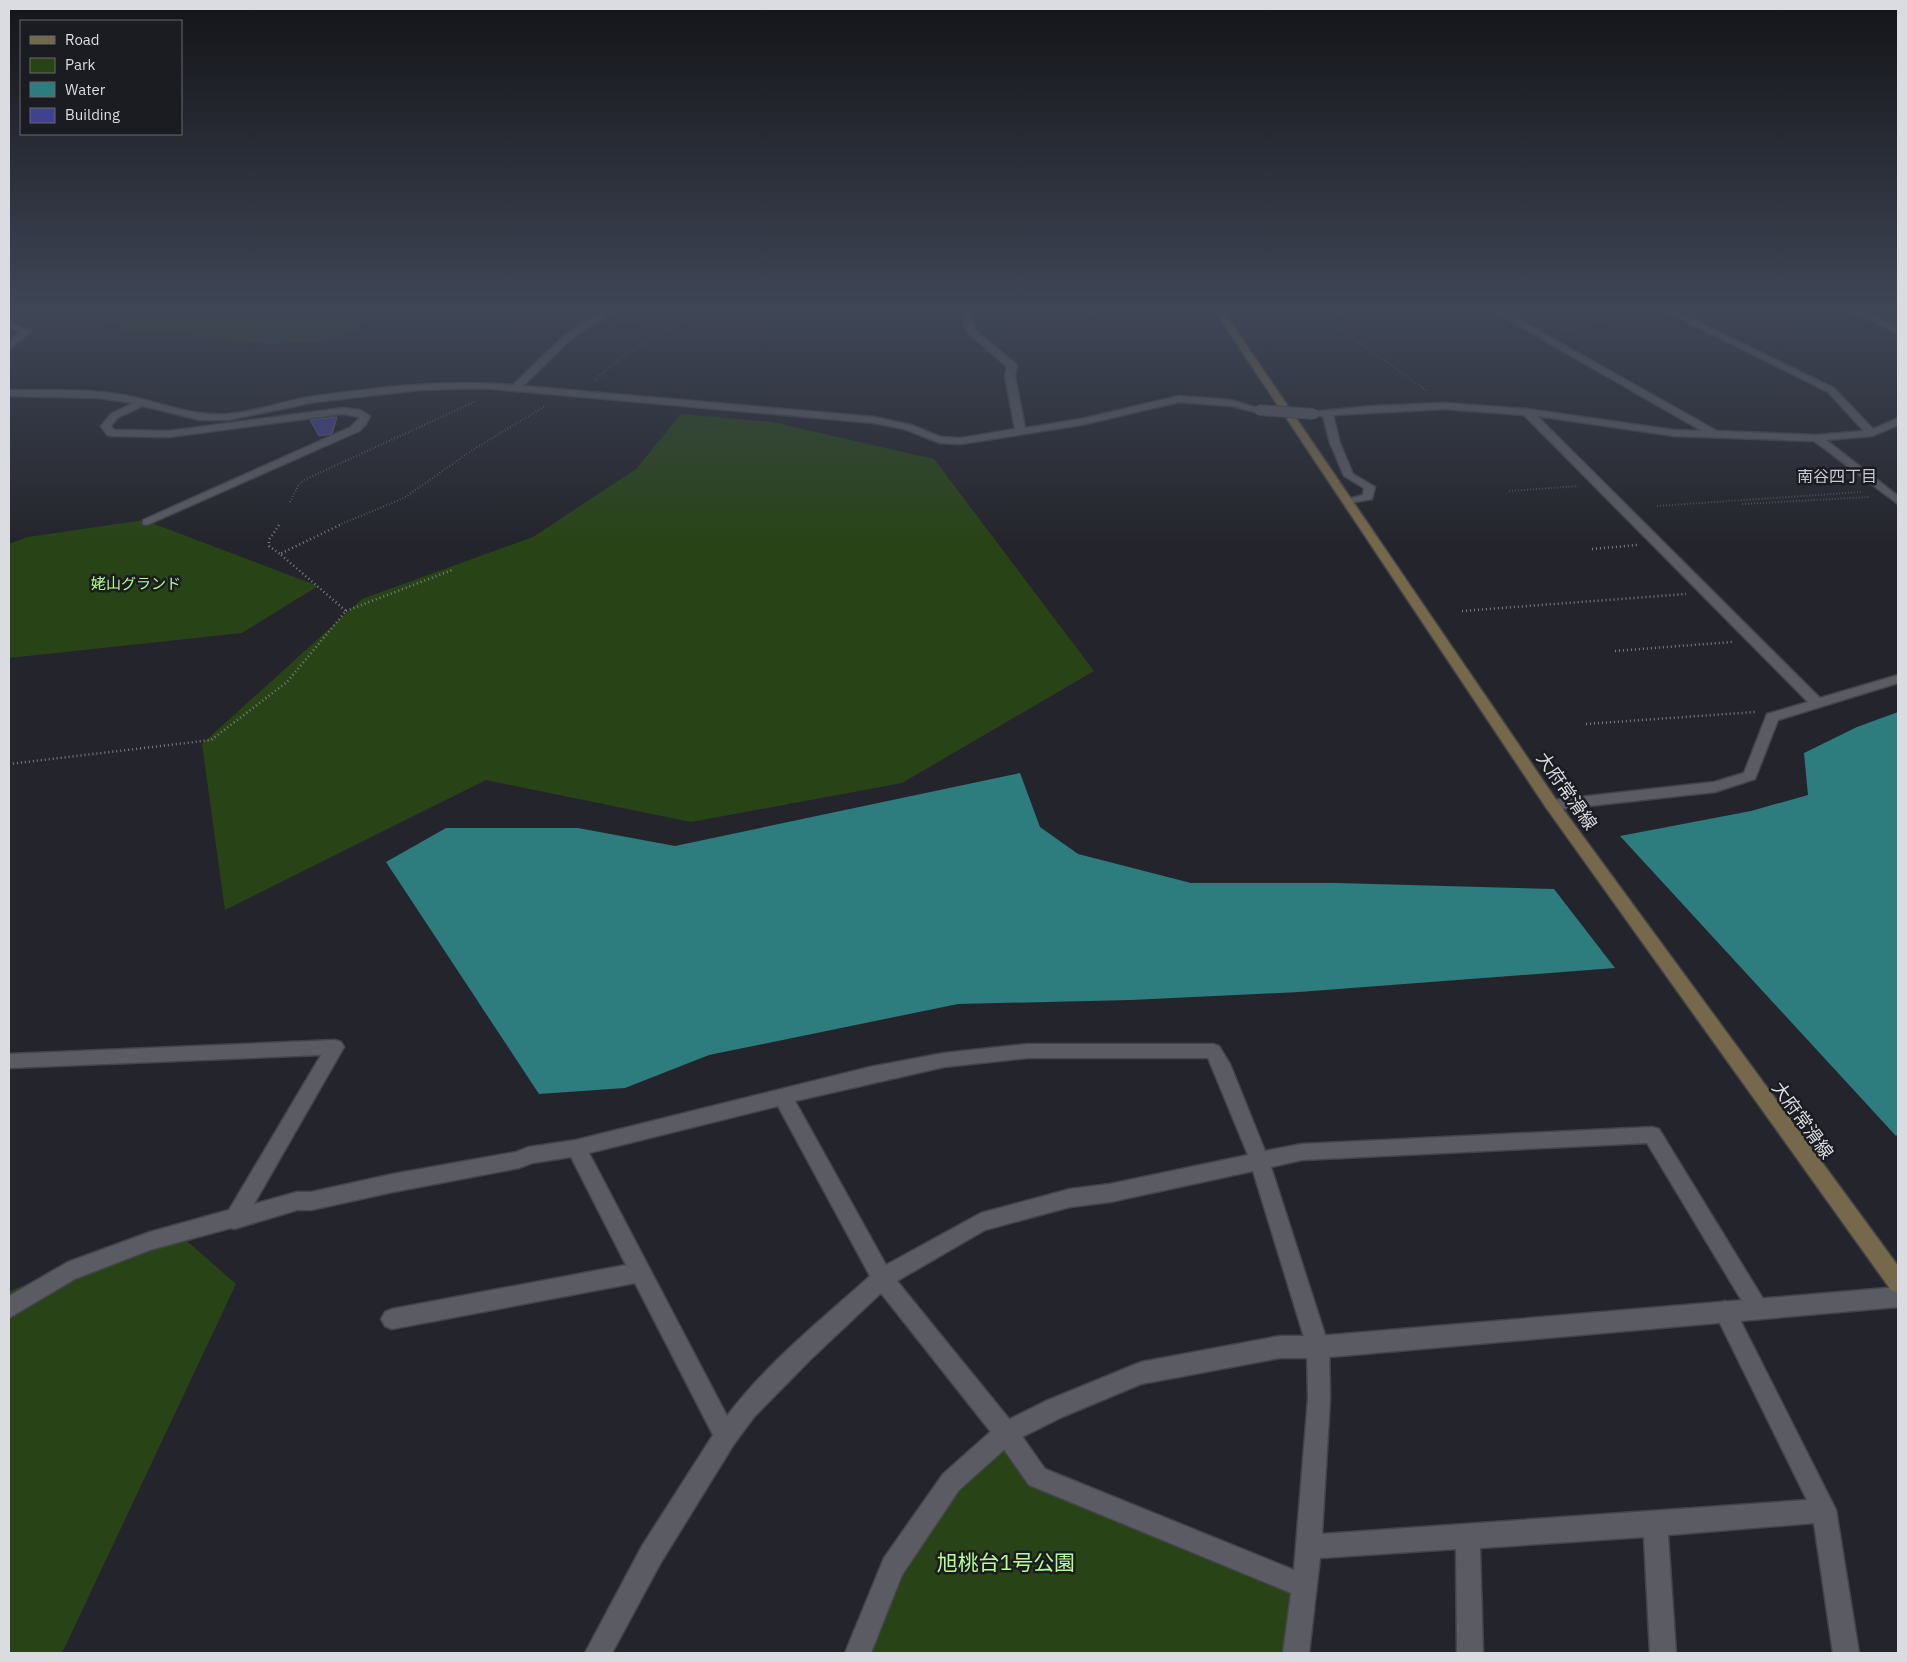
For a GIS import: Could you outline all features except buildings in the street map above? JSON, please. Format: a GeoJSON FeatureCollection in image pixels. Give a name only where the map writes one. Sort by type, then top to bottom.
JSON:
{"type":"FeatureCollection","features":[{"type":"Feature","properties":{"kind":"main road","name":"大府常滑線"},"geometry":{"type":"LineString","coordinates":[[1271,389],[1552,805],[1898,1283]]}},
{"type":"Feature","properties":{"kind":"street"},"geometry":{"type":"LineString","coordinates":[[9,393],[75,393],[123,398],[200,417],[228,417],[315,399],[406,389]]}},
{"type":"Feature","properties":{"kind":"street"},"geometry":{"type":"LineString","coordinates":[[524,389],[874,420],[906,427],[940,440],[961,442],[1082,422],[1179,399],[1231,403],[1259,410],[1328,415],[1372,409],[1445,406],[1527,412],[1674,433],[1716,435],[1817,438],[1872,433],[1898,421]]}},
{"type":"Feature","properties":{"kind":"street"},"geometry":{"type":"LineString","coordinates":[[1012,389],[1021,433]]}},
{"type":"Feature","properties":{"kind":"street"},"geometry":{"type":"LineString","coordinates":[[1634,389],[1716,435]]}},
{"type":"Feature","properties":{"kind":"street"},"geometry":{"type":"LineString","coordinates":[[1828,389],[1872,433]]}},
{"type":"Feature","properties":{"kind":"street"},"geometry":{"type":"LineString","coordinates":[[141,403],[114,416],[106,426],[111,434],[169,434],[343,411],[358,412],[365,416],[363,422],[355,429],[147,522]]}},
{"type":"Feature","properties":{"kind":"street"},"geometry":{"type":"LineString","coordinates":[[1527,412],[1817,703]]}},
{"type":"Feature","properties":{"kind":"street"},"geometry":{"type":"LineString","coordinates":[[1328,415],[1335,443],[1349,476],[1370,487],[1368,497],[1348,502]]}},
{"type":"Feature","properties":{"kind":"street"},"geometry":{"type":"LineString","coordinates":[[1817,438],[1892,496]]}},
{"type":"Feature","properties":{"kind":"street"},"geometry":{"type":"LineString","coordinates":[[1552,805],[1715,787],[1750,776],[1772,717],[1898,679]]}},
{"type":"Feature","properties":{"kind":"street"},"geometry":{"type":"LineString","coordinates":[[9,1061],[335,1047],[234,1220]]}},
{"type":"Feature","properties":{"kind":"street"},"geometry":{"type":"LineString","coordinates":[[9,1308],[68,1272],[150,1241],[234,1220],[297,1201],[311,1201],[393,1183],[519,1160],[529,1155],[576,1148],[870,1075],[944,1060],[1028,1051],[1213,1051],[1221,1064],[1259,1160],[1318,1347],[1319,1399],[1309,1547],[1296,1653]]}},
{"type":"Feature","properties":{"kind":"street"},"geometry":{"type":"LineString","coordinates":[[783,1097],[882,1278],[1006,1433],[1036,1477],[1303,1586]]}},
{"type":"Feature","properties":{"kind":"street"},"geometry":{"type":"LineString","coordinates":[[598,1653],[651,1555],[726,1436],[746,1409],[803,1351],[882,1278],[982,1222],[1070,1198],[1110,1193],[1302,1152],[1652,1136],[1758,1309]]}},
{"type":"Feature","properties":{"kind":"street"},"geometry":{"type":"LineString","coordinates":[[576,1148],[726,1436]]}},
{"type":"Feature","properties":{"kind":"street"},"geometry":{"type":"LineString","coordinates":[[392,1319],[640,1272]]}},
{"type":"Feature","properties":{"kind":"street"},"geometry":{"type":"LineString","coordinates":[[858,1653],[893,1568],[951,1482],[1006,1433],[1054,1409],[1141,1373],[1280,1347],[1318,1347],[1898,1297]]}},
{"type":"Feature","properties":{"kind":"street"},"geometry":{"type":"LineString","coordinates":[[1725,1311],[1824,1510],[1846,1653]]}},
{"type":"Feature","properties":{"kind":"street"},"geometry":{"type":"LineString","coordinates":[[1309,1547],[1654,1524],[1824,1510]]}},
{"type":"Feature","properties":{"kind":"street"},"geometry":{"type":"LineString","coordinates":[[1654,1524],[1663,1653]]}},
{"type":"Feature","properties":{"kind":"street"},"geometry":{"type":"LineString","coordinates":[[1468,1536],[1470,1653]]}},
{"type":"Feature","properties":{"kind":"path"},"geometry":{"type":"LineString","coordinates":[[290,502],[299,484],[306,479],[479,399],[491,389]]}},
{"type":"Feature","properties":{"kind":"path"},"geometry":{"type":"LineString","coordinates":[[280,554],[404,498],[500,432],[537,410],[583,389]]}},
{"type":"Feature","properties":{"kind":"path"},"geometry":{"type":"LineString","coordinates":[[1423,389],[1445,406]]}},
{"type":"Feature","properties":{"kind":"path"},"geometry":{"type":"LineString","coordinates":[[1509,491],[1600,485]]}},
{"type":"Feature","properties":{"kind":"path"},"geometry":{"type":"LineString","coordinates":[[1742,504],[1892,496]]}},
{"type":"Feature","properties":{"kind":"path"},"geometry":{"type":"LineString","coordinates":[[1657,506],[1892,496]]}},
{"type":"Feature","properties":{"kind":"path"},"geometry":{"type":"LineString","coordinates":[[279,525],[269,540],[269,546],[346,611]]}},
{"type":"Feature","properties":{"kind":"path"},"geometry":{"type":"LineString","coordinates":[[1592,549],[1658,544]]}},
{"type":"Feature","properties":{"kind":"path"},"geometry":{"type":"LineString","coordinates":[[9,764],[211,740],[287,682],[346,611],[452,570]]}},
{"type":"Feature","properties":{"kind":"path"},"geometry":{"type":"LineString","coordinates":[[1462,611],[1706,592]]}},
{"type":"Feature","properties":{"kind":"path"},"geometry":{"type":"LineString","coordinates":[[1615,651],[1754,641]]}},
{"type":"Feature","properties":{"kind":"path"},"geometry":{"type":"LineString","coordinates":[[1586,724],[1752,712],[1772,717]]}},
{"type":"Feature","properties":{"kind":"green space"},"geometry":{"type":"Polygon","coordinates":[[[681,414],[772,422],[934,459],[1094,671],[902,783],[691,822],[486,780],[225,910],[202,744],[362,599],[533,537],[636,469],[681,414]]]}},
{"type":"Feature","properties":{"kind":"green space","name":"姥山グランド"},"geometry":{"type":"Polygon","coordinates":[[[144,520],[318,586],[242,633],[9,658],[9,544],[28,537],[144,520]]]}},
{"type":"Feature","properties":{"kind":"green space"},"geometry":{"type":"Polygon","coordinates":[[[172,1228],[236,1284],[62,1653],[9,1653],[9,1291],[172,1228]]]}},
{"type":"Feature","properties":{"kind":"green space","name":"旭桃台1号公園"},"geometry":{"type":"Polygon","coordinates":[[[1006,1433],[1037,1477],[1303,1586],[1296,1653],[858,1653],[893,1567],[1006,1433]]]}},
{"type":"Feature","properties":{"kind":"water"},"geometry":{"type":"Polygon","coordinates":[[[1898,712],[1898,1134],[1896,1136],[1620,836],[1751,811],[1808,795],[1804,753],[1857,727],[1898,712]]]}},
{"type":"Feature","properties":{"kind":"water"},"geometry":{"type":"Polygon","coordinates":[[[1020,773],[1040,827],[1078,854],[1191,883],[1337,883],[1554,889],[1615,968],[1299,992],[1131,1000],[958,1004],[709,1055],[625,1088],[539,1094],[386,862],[446,828],[578,828],[675,846],[1020,773]]]}},
{"type":"Feature","properties":{"kind":"district","name":"南谷四丁目"},"geometry":{"type":"Point","coordinates":[1837,476]}}]}
